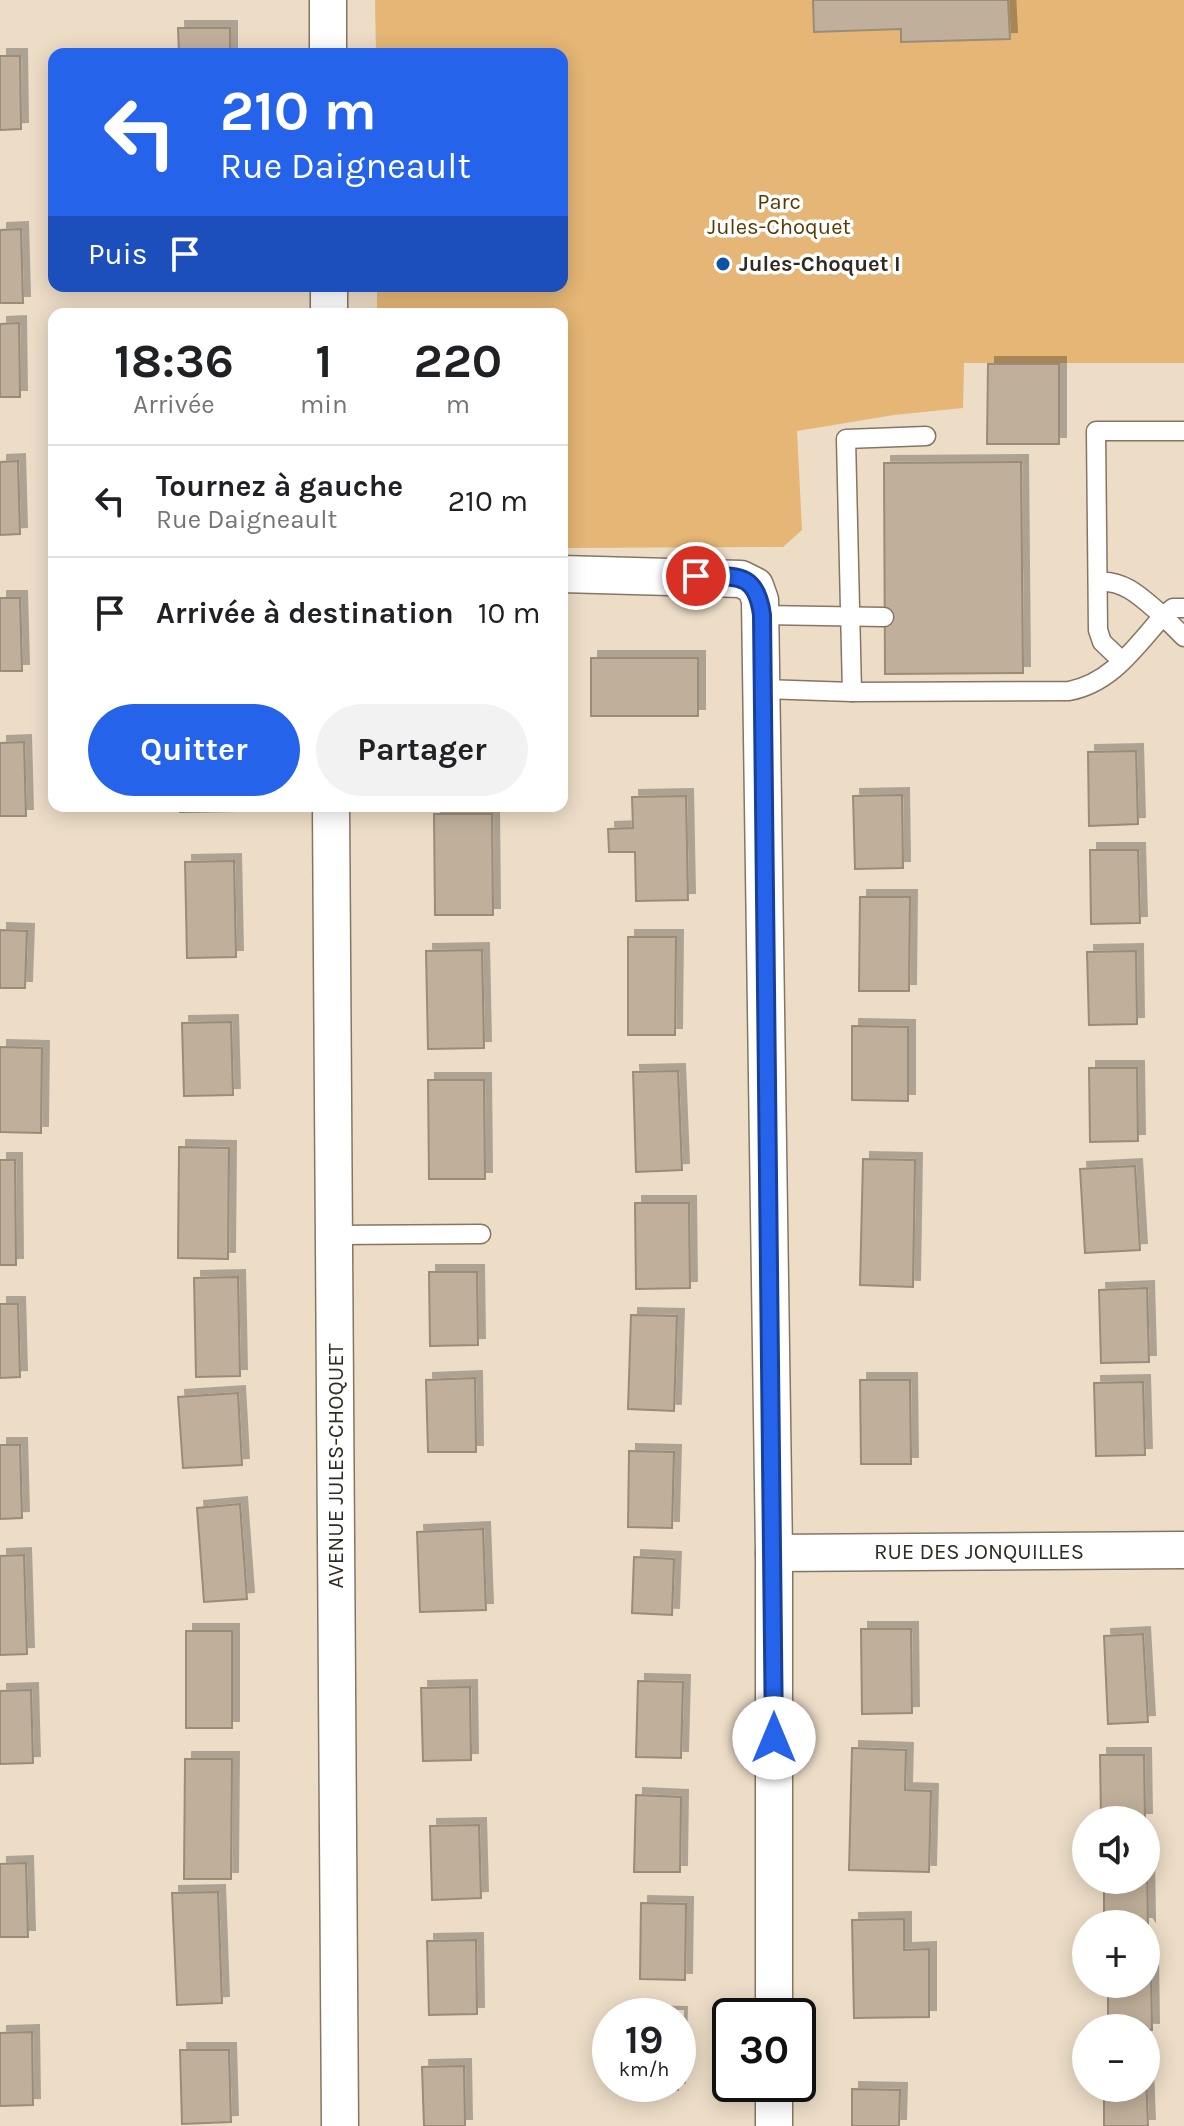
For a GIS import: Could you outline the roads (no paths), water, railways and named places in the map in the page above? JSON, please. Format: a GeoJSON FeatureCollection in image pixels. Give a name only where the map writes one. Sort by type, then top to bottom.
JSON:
{"type":"FeatureCollection","features":[{"type":"Feature","properties":{"kind":"street"},"geometry":{"type":"LineString","coordinates":[[328,0],[328,48]]}},
{"type":"Feature","properties":{"kind":"street"},"geometry":{"type":"LineString","coordinates":[[568,574],[722,576],[741,579],[758,601],[763,689],[774,1553],[774,1998]]}},
{"type":"Feature","properties":{"kind":"street","name":"AVENUE JULES-CHOQUET"},"geometry":{"type":"LineString","coordinates":[[331,812],[340,2126]]}},
{"type":"Feature","properties":{"kind":"street","name":"RUE DES JONQUILLES"},"geometry":{"type":"LineString","coordinates":[[774,1553],[1184,1550]]}},
{"type":"Feature","properties":{"kind":"street"},"geometry":{"type":"LineString","coordinates":[[774,2102],[774,2126]]}},
{"type":"Feature","properties":{"kind":"lane"},"geometry":{"type":"LineString","coordinates":[[1122,661],[1102,642],[1098,630],[1096,431],[1184,431]]}},
{"type":"Feature","properties":{"kind":"lane"},"geometry":{"type":"LineString","coordinates":[[852,692],[846,439],[926,436]]}},
{"type":"Feature","properties":{"kind":"lane"},"geometry":{"type":"LineString","coordinates":[[1098,582],[1118,583],[1136,593],[1184,637]]}},
{"type":"Feature","properties":{"kind":"lane"},"geometry":{"type":"LineString","coordinates":[[758,601],[850,616],[884,617]]}},
{"type":"Feature","properties":{"kind":"lane"},"geometry":{"type":"LineString","coordinates":[[763,689],[852,692],[1069,691],[1103,680],[1163,616],[1173,608],[1184,608]]}},
{"type":"Feature","properties":{"kind":"lane"},"geometry":{"type":"LineString","coordinates":[[335,1235],[481,1234]]}},
{"type":"Feature","properties":{"kind":"place","name":"Jules-Choquet I"},"geometry":{"type":"Point","coordinates":[723,264]}},
{"type":"Feature","properties":{"kind":"park label","name":"Parc Jules-Choquet"},"geometry":{"type":"Point","coordinates":[779,214]}}]}
